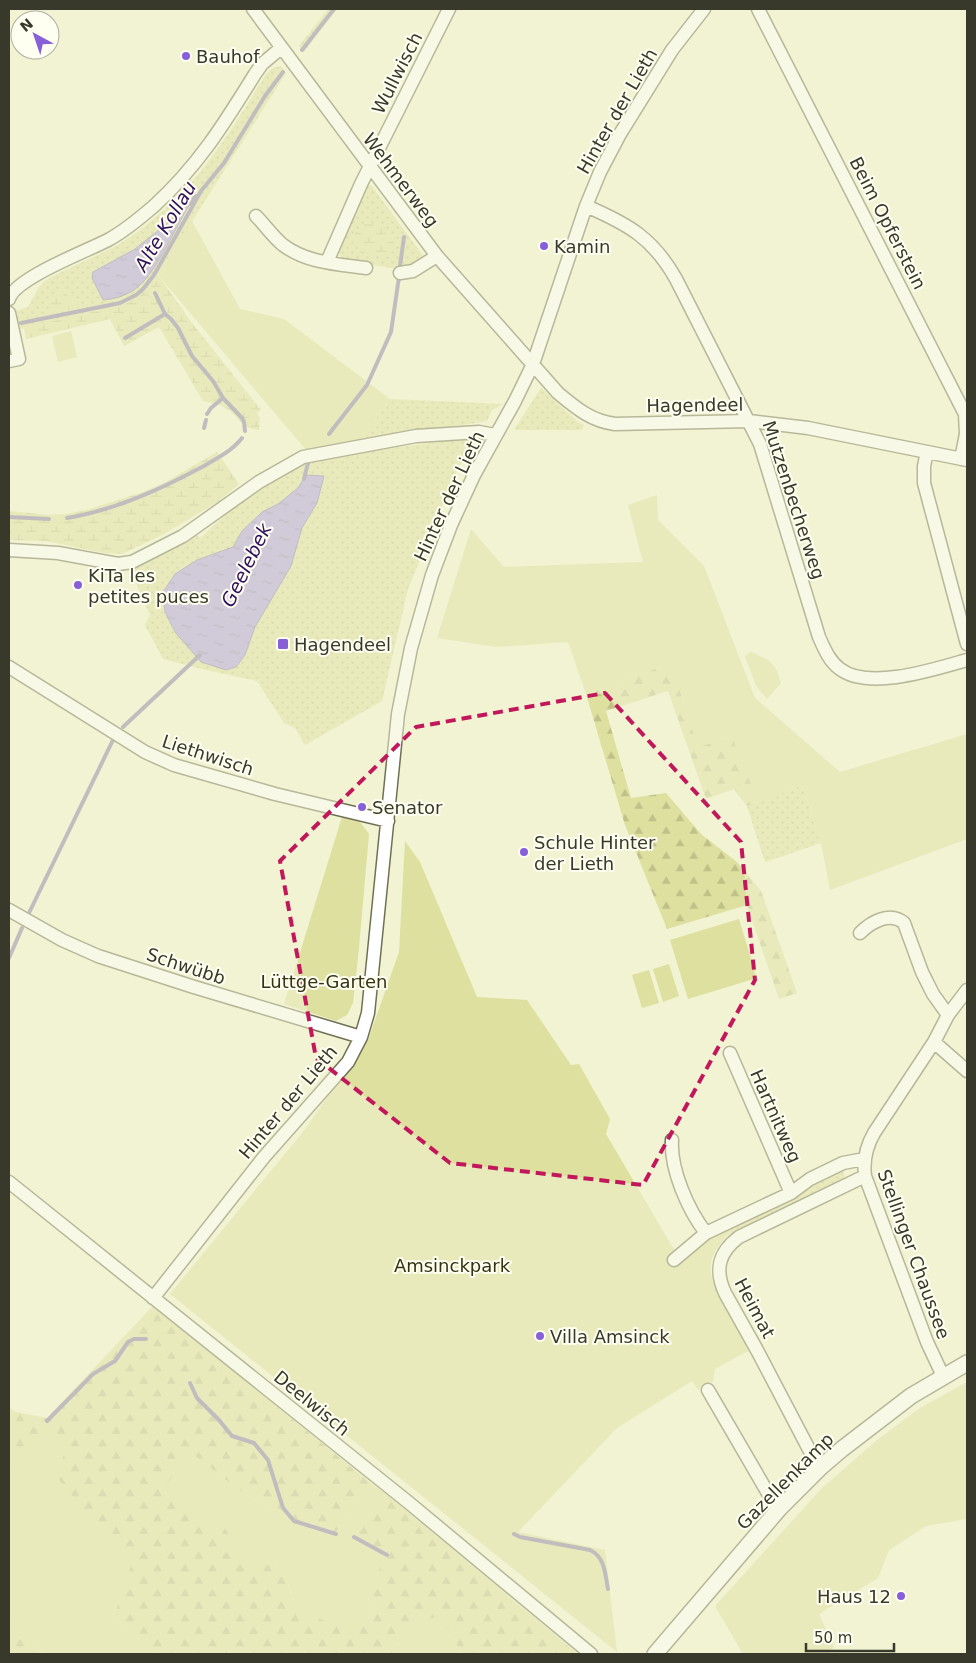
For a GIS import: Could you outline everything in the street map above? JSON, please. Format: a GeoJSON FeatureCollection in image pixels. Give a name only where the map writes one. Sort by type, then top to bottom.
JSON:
{"type":"FeatureCollection","features":[{"type":"Feature","properties":{"kind":"street","name":"Wehmerweg"},"geometry":{"type":"LineString","coordinates":[[252,9],[369,168],[437,256],[533,364]]}},
{"type":"Feature","properties":{"kind":"street","name":"Wullwisch"},"geometry":{"type":"LineString","coordinates":[[327,262],[369,168],[449,9]]}},
{"type":"Feature","properties":{"kind":"street","name":"Hinter der Lieth"},"geometry":{"type":"LineString","coordinates":[[153,1298],[264,1157],[339,1073],[361,1037],[368,1013],[400,700],[424,600],[451,524],[474,475],[516,401],[533,364],[586,206],[600,172],[620,134],[672,50],[704,9]]}},
{"type":"Feature","properties":{"kind":"street","name":"Beim Opferstein"},"geometry":{"type":"LineString","coordinates":[[758,9],[965,414],[964,459]]}},
{"type":"Feature","properties":{"kind":"street"},"geometry":{"type":"LineString","coordinates":[[9,299],[10,295],[24,282],[109,239],[138,220],[169,192],[197,162],[213,141],[254,74],[262,64],[281,48]]}},
{"type":"Feature","properties":{"kind":"street","name":"Mutzenbecherweg"},"geometry":{"type":"LineString","coordinates":[[586,206],[628,226],[640,235],[663,260],[676,279],[760,444],[819,637],[830,659],[838,668],[854,676],[867,678],[915,674],[967,660]]}},
{"type":"Feature","properties":{"kind":"street"},"geometry":{"type":"LineString","coordinates":[[256,216],[283,244],[303,257],[320,262],[366,268]]}},
{"type":"Feature","properties":{"kind":"street"},"geometry":{"type":"LineString","coordinates":[[400,273],[413,271],[437,256]]}},
{"type":"Feature","properties":{"kind":"street"},"geometry":{"type":"LineString","coordinates":[[9,313],[19,358],[9,361]]}},
{"type":"Feature","properties":{"kind":"street","name":"Hagendeel"},"geometry":{"type":"LineString","coordinates":[[533,364],[564,399],[584,414],[602,422],[614,424],[749,421],[808,428],[964,459]]}},
{"type":"Feature","properties":{"kind":"street"},"geometry":{"type":"LineString","coordinates":[[9,550],[58,553],[118,564],[132,562],[183,536],[259,482],[303,457],[416,436],[479,432],[496,436]]}},
{"type":"Feature","properties":{"kind":"street"},"geometry":{"type":"LineString","coordinates":[[926,452],[924,483],[967,644]]}},
{"type":"Feature","properties":{"kind":"street","name":"Liethwisch"},"geometry":{"type":"LineString","coordinates":[[9,667],[145,752],[174,765],[276,794],[388,821]]}},
{"type":"Feature","properties":{"kind":"street","name":"Schwübb"},"geometry":{"type":"LineString","coordinates":[[9,910],[62,940],[98,956],[361,1037]]}},
{"type":"Feature","properties":{"kind":"street"},"geometry":{"type":"LineString","coordinates":[[860,933],[873,923],[889,917],[899,919],[904,923],[922,972],[933,994],[948,1015]]}},
{"type":"Feature","properties":{"kind":"street","name":"Stellinger Chaussee"},"geometry":{"type":"LineString","coordinates":[[943,1376],[927,1342],[865,1176],[864,1159],[874,1133],[934,1042],[948,1015],[967,990]]}},
{"type":"Feature","properties":{"kind":"street"},"geometry":{"type":"LineString","coordinates":[[934,1042],[967,1071]]}},
{"type":"Feature","properties":{"kind":"street","name":"Hartnitweg"},"geometry":{"type":"LineString","coordinates":[[730,1053],[791,1193]]}},
{"type":"Feature","properties":{"kind":"street"},"geometry":{"type":"LineString","coordinates":[[672,1140],[672,1160],[690,1208],[706,1233]]}},
{"type":"Feature","properties":{"kind":"street"},"geometry":{"type":"LineString","coordinates":[[674,1260],[706,1233],[791,1193],[810,1179],[844,1163],[864,1159]]}},
{"type":"Feature","properties":{"kind":"street","name":"Heimat"},"geometry":{"type":"LineString","coordinates":[[821,1467],[813,1457],[725,1293],[721,1284],[719,1267],[725,1250],[739,1237],[865,1176]]}},
{"type":"Feature","properties":{"kind":"street","name":"Deelwisch"},"geometry":{"type":"LineString","coordinates":[[9,1182],[408,1502],[591,1654]]}},
{"type":"Feature","properties":{"kind":"street","name":"Gazellenkamp"},"geometry":{"type":"LineString","coordinates":[[655,1654],[779,1509],[821,1467],[894,1408],[943,1376],[967,1363]]}},
{"type":"Feature","properties":{"kind":"street"},"geometry":{"type":"LineString","coordinates":[[708,1390],[779,1509]]}},
{"type":"Feature","properties":{"kind":"highlighted area"},"geometry":{"type":"Polygon","coordinates":[[[605,693],[741,842],[755,980],[643,1185],[450,1163],[316,1058],[280,861],[416,727],[605,693]]]}},
{"type":"Feature","properties":{"kind":"green space"},"geometry":{"type":"Polygon","coordinates":[[[328,9],[337,9],[304,52],[299,46],[328,9]]]}},
{"type":"Feature","properties":{"kind":"green space"},"geometry":{"type":"Polygon","coordinates":[[[281,66],[286,73],[158,275],[145,292],[122,305],[20,329],[15,311],[28,307],[39,287],[46,280],[121,243],[167,208],[204,168],[236,123],[266,74],[273,68],[281,66]],[[185,205],[144,242],[121,257],[95,270],[92,278],[143,281],[158,260],[188,207],[185,205]],[[60,292],[52,301],[49,309],[51,313],[78,308],[66,293],[60,292]]]}},
{"type":"Feature","properties":{"kind":"green space"},"geometry":{"type":"Polygon","coordinates":[[[371,185],[424,257],[411,268],[397,269],[344,260],[339,254],[337,248],[364,188],[371,185]]]}},
{"type":"Feature","properties":{"kind":"green space"},"geometry":{"type":"Polygon","coordinates":[[[192,221],[240,309],[284,319],[390,399],[359,442],[307,451],[158,275],[192,221]]]}},
{"type":"Feature","properties":{"kind":"green space"},"geometry":{"type":"Polygon","coordinates":[[[364,224],[382,227],[387,232],[393,241],[390,253],[381,256],[356,249],[352,237],[364,224]]]}},
{"type":"Feature","properties":{"kind":"green space"},"geometry":{"type":"Polygon","coordinates":[[[158,275],[192,323],[261,410],[257,413],[260,418],[259,430],[245,426],[224,407],[203,401],[159,327],[124,346],[110,319],[26,339],[24,328],[128,303],[142,293],[158,275]]]}},
{"type":"Feature","properties":{"kind":"green space"},"geometry":{"type":"Polygon","coordinates":[[[60,292],[66,293],[78,308],[51,313],[49,309],[52,301],[60,292]]]}},
{"type":"Feature","properties":{"kind":"green space"},"geometry":{"type":"Polygon","coordinates":[[[71,331],[77,357],[58,362],[52,336],[71,331]]]}},
{"type":"Feature","properties":{"kind":"green space"},"geometry":{"type":"Polygon","coordinates":[[[541,388],[577,421],[584,425],[582,430],[514,430],[541,388]]]}},
{"type":"Feature","properties":{"kind":"green space"},"geometry":{"type":"Polygon","coordinates":[[[390,399],[503,404],[492,410],[487,421],[359,442],[390,399]]]}},
{"type":"Feature","properties":{"kind":"green space"},"geometry":{"type":"Polygon","coordinates":[[[468,438],[470,446],[456,473],[408,589],[382,701],[305,745],[295,728],[284,723],[257,681],[163,659],[145,625],[150,615],[136,583],[128,571],[195,534],[200,538],[255,488],[306,463],[385,449],[468,438]],[[306,475],[298,488],[278,504],[262,512],[242,531],[233,547],[197,560],[175,574],[163,592],[165,612],[175,632],[201,662],[245,655],[255,627],[291,566],[302,528],[317,503],[306,475]]]}},
{"type":"Feature","properties":{"kind":"green space"},"geometry":{"type":"Polygon","coordinates":[[[217,452],[239,484],[219,501],[164,534],[122,554],[105,553],[46,541],[9,540],[9,511],[50,515],[86,510],[140,493],[164,483],[217,452]]]}},
{"type":"Feature","properties":{"kind":"green space"},"geometry":{"type":"Polygon","coordinates":[[[657,495],[658,520],[704,566],[755,698],[840,772],[967,734],[967,839],[830,890],[821,843],[802,785],[758,802],[732,736],[698,747],[671,663],[586,694],[568,642],[497,647],[437,638],[471,529],[504,567],[643,562],[628,505],[657,495]]]}},
{"type":"Feature","properties":{"kind":"green space"},"geometry":{"type":"Polygon","coordinates":[[[751,652],[771,663],[779,676],[781,683],[767,699],[756,686],[745,656],[751,652]]]}},
{"type":"Feature","properties":{"kind":"green space"},"geometry":{"type":"Polygon","coordinates":[[[671,663],[698,747],[732,736],[758,802],[747,806],[734,789],[706,799],[668,691],[606,711],[631,798],[666,793],[701,834],[737,862],[761,891],[797,993],[779,999],[747,905],[667,929],[625,825],[586,694],[671,663]]]}},
{"type":"Feature","properties":{"kind":"green space"},"geometry":{"type":"Polygon","coordinates":[[[802,785],[821,843],[765,862],[747,806],[802,785]]]}},
{"type":"Feature","properties":{"kind":"green space","name":"Lüttge-Garten"},"geometry":{"type":"Polygon","coordinates":[[[342,817],[360,822],[369,834],[353,1003],[347,1015],[336,1021],[284,1004],[342,817]]]}},
{"type":"Feature","properties":{"kind":"green space","name":"Amsinckpark"},"geometry":{"type":"Polygon","coordinates":[[[405,841],[420,862],[477,997],[527,1000],[571,1065],[579,1064],[610,1119],[606,1134],[673,1248],[684,1259],[703,1242],[728,1229],[729,1234],[715,1253],[710,1269],[719,1296],[748,1351],[715,1369],[713,1382],[704,1383],[698,1390],[692,1381],[617,1428],[518,1532],[605,1550],[617,1652],[170,1294],[302,1133],[368,1040],[399,952],[405,841]]]}},
{"type":"Feature","properties":{"kind":"green space"},"geometry":{"type":"Polygon","coordinates":[[[739,919],[757,978],[688,999],[670,940],[739,919]]]}},
{"type":"Feature","properties":{"kind":"green space"},"geometry":{"type":"Polygon","coordinates":[[[669,964],[679,996],[663,1002],[653,969],[669,964]]]}},
{"type":"Feature","properties":{"kind":"green space"},"geometry":{"type":"Polygon","coordinates":[[[649,970],[659,1003],[642,1008],[632,975],[649,970]]]}},
{"type":"Feature","properties":{"kind":"green space"},"geometry":{"type":"Polygon","coordinates":[[[842,1170],[846,1179],[729,1234],[728,1229],[794,1198],[813,1185],[842,1170]]]}},
{"type":"Feature","properties":{"kind":"green space"},"geometry":{"type":"Polygon","coordinates":[[[153,1306],[372,1484],[333,1536],[298,1525],[244,1494],[191,1453],[163,1490],[215,1531],[222,1523],[283,1570],[294,1605],[368,1620],[369,1593],[353,1539],[386,1494],[578,1654],[462,1654],[440,1617],[397,1644],[402,1654],[156,1654],[113,1619],[130,1566],[53,1474],[42,1432],[9,1472],[9,1408],[16,1412],[47,1418],[153,1306]]]}},
{"type":"Feature","properties":{"kind":"green space"},"geometry":{"type":"Polygon","coordinates":[[[967,1382],[967,1519],[926,1526],[889,1550],[878,1578],[819,1614],[834,1647],[828,1654],[743,1654],[715,1606],[822,1488],[876,1441],[920,1408],[967,1382]]]}},
{"type":"Feature","properties":{"kind":"green space"},"geometry":{"type":"Polygon","coordinates":[[[42,1431],[66,1451],[54,1474],[131,1566],[113,1619],[156,1654],[43,1654],[38,1644],[19,1638],[9,1616],[9,1472],[42,1431]]]}},
{"type":"Feature","properties":{"kind":"green space"},"geometry":{"type":"Polygon","coordinates":[[[191,1453],[244,1494],[298,1525],[333,1536],[372,1484],[386,1494],[353,1539],[378,1560],[381,1580],[369,1593],[368,1620],[360,1628],[334,1626],[294,1605],[286,1578],[276,1564],[249,1568],[222,1523],[215,1531],[162,1490],[191,1453]]]}},
{"type":"Feature","properties":{"kind":"green space"},"geometry":{"type":"Polygon","coordinates":[[[9,1616],[19,1638],[38,1644],[43,1654],[9,1654],[9,1616]]]}},
{"type":"Feature","properties":{"kind":"green space"},"geometry":{"type":"Polygon","coordinates":[[[440,1617],[462,1654],[402,1654],[397,1645],[421,1619],[440,1617]]]}},
{"type":"Feature","properties":{"kind":"water"},"geometry":{"type":"Polygon","coordinates":[[[185,205],[188,205],[188,207],[159,260],[146,279],[127,294],[103,300],[92,278],[93,272],[135,249],[169,222],[185,205]]]}},
{"type":"Feature","properties":{"kind":"water"},"geometry":{"type":"Polygon","coordinates":[[[306,475],[324,476],[317,503],[302,528],[291,566],[255,627],[245,655],[236,667],[226,670],[201,662],[175,632],[165,612],[163,592],[175,574],[197,560],[233,547],[242,531],[262,512],[278,504],[298,488],[306,475]]]}},
{"type":"Feature","properties":{"kind":"waterway","name":"Alte Kollau"},"geometry":{"type":"LineString","coordinates":[[302,50],[334,9]]}},
{"type":"Feature","properties":{"kind":"waterway","name":"Alte Kollau"},"geometry":{"type":"LineString","coordinates":[[21,323],[120,303],[143,289],[154,275],[201,191],[224,163],[265,96],[283,72]]}},
{"type":"Feature","properties":{"kind":"waterway","name":"Alte Kollau"},"geometry":{"type":"LineString","coordinates":[[188,205],[196,196]]}},
{"type":"Feature","properties":{"kind":"waterway","name":"Geelebek"},"geometry":{"type":"LineString","coordinates":[[400,266],[404,237]]}},
{"type":"Feature","properties":{"kind":"waterway","name":"Geelebek"},"geometry":{"type":"LineString","coordinates":[[329,434],[367,385],[391,332],[399,277]]}},
{"type":"Feature","properties":{"kind":"waterway"},"geometry":{"type":"LineString","coordinates":[[155,293],[165,314],[178,328],[192,356],[213,381],[223,398],[242,418],[245,431]]}},
{"type":"Feature","properties":{"kind":"waterway"},"geometry":{"type":"LineString","coordinates":[[125,338],[165,314]]}},
{"type":"Feature","properties":{"kind":"waterway"},"geometry":{"type":"LineString","coordinates":[[207,414],[223,398]]}},
{"type":"Feature","properties":{"kind":"waterway"},"geometry":{"type":"LineString","coordinates":[[204,428],[206,420]]}},
{"type":"Feature","properties":{"kind":"waterway"},"geometry":{"type":"LineString","coordinates":[[67,518],[102,510],[153,491],[218,458],[234,447],[242,438]]}},
{"type":"Feature","properties":{"kind":"waterway","name":"Geelebek"},"geometry":{"type":"LineString","coordinates":[[304,479],[308,463]]}},
{"type":"Feature","properties":{"kind":"waterway"},"geometry":{"type":"LineString","coordinates":[[9,517],[49,519]]}},
{"type":"Feature","properties":{"kind":"waterway","name":"Geelebek"},"geometry":{"type":"LineString","coordinates":[[123,727],[200,655]]}},
{"type":"Feature","properties":{"kind":"waterway","name":"Geelebek"},"geometry":{"type":"LineString","coordinates":[[28,915],[113,740]]}},
{"type":"Feature","properties":{"kind":"waterway","name":"Geelebek"},"geometry":{"type":"LineString","coordinates":[[9,958],[22,928]]}},
{"type":"Feature","properties":{"kind":"waterway"},"geometry":{"type":"LineString","coordinates":[[47,1421],[93,1374],[115,1361],[128,1342],[134,1339],[146,1339]]}},
{"type":"Feature","properties":{"kind":"waterway","name":"Geelebek"},"geometry":{"type":"LineString","coordinates":[[190,1383],[197,1398],[232,1436],[254,1443],[268,1460],[283,1508],[294,1521],[336,1534]]}},
{"type":"Feature","properties":{"kind":"waterway"},"geometry":{"type":"LineString","coordinates":[[514,1534],[520,1537],[590,1550],[601,1561],[608,1589]]}},
{"type":"Feature","properties":{"kind":"waterway"},"geometry":{"type":"LineString","coordinates":[[354,1537],[387,1555]]}},
{"type":"Feature","properties":{"kind":"place","name":"Bauhof"},"geometry":{"type":"Point","coordinates":[186,56]}},
{"type":"Feature","properties":{"kind":"place","name":"Kamin"},"geometry":{"type":"Point","coordinates":[544,246]}},
{"type":"Feature","properties":{"kind":"place","name":"KiTa les petites puces"},"geometry":{"type":"Point","coordinates":[78,585]}},
{"type":"Feature","properties":{"kind":"place","name":"Hagendeel"},"geometry":{"type":"Point","coordinates":[283,644]}},
{"type":"Feature","properties":{"kind":"place","name":"Senator"},"geometry":{"type":"Point","coordinates":[362,807]}},
{"type":"Feature","properties":{"kind":"place","name":"Schule Hinter der Lieth"},"geometry":{"type":"Point","coordinates":[524,852]}},
{"type":"Feature","properties":{"kind":"place","name":"Villa Amsinck"},"geometry":{"type":"Point","coordinates":[540,1336]}},
{"type":"Feature","properties":{"kind":"place","name":"Haus 12"},"geometry":{"type":"Point","coordinates":[901,1596]}}]}
